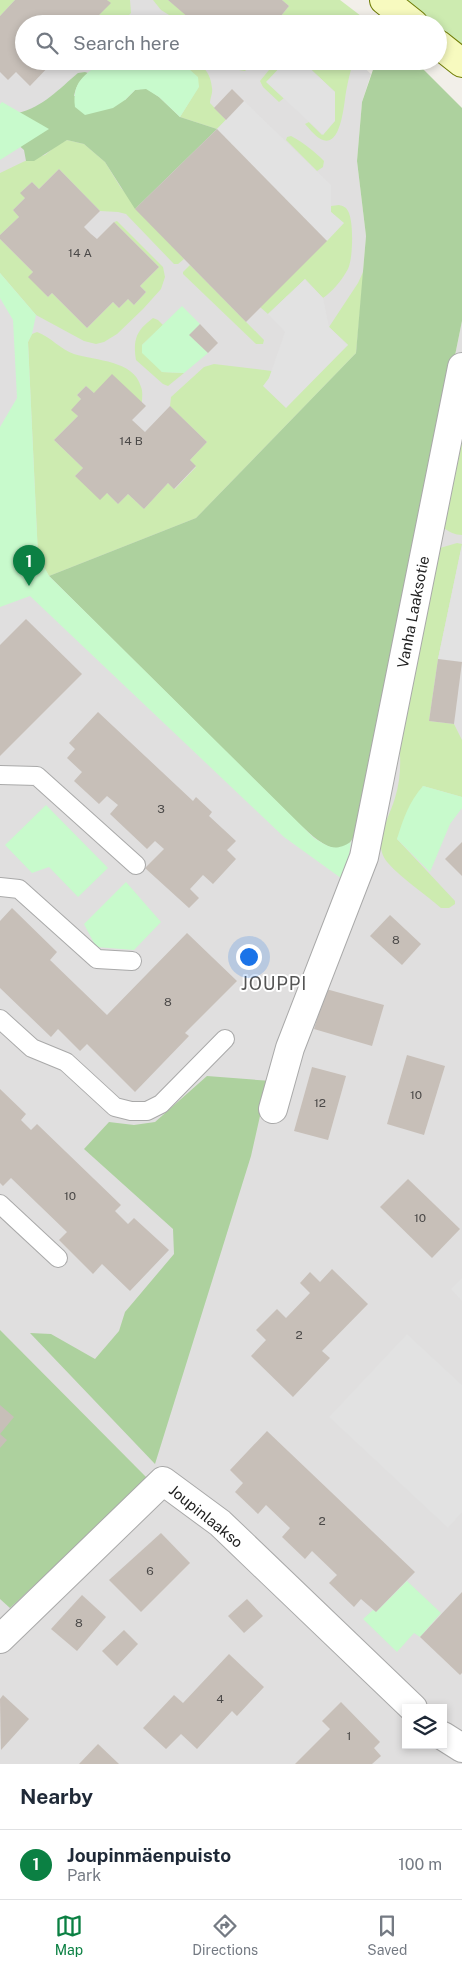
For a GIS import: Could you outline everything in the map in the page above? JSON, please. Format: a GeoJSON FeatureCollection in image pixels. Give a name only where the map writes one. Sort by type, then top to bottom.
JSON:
{"type":"FeatureCollection","features":[{"type":"Feature","properties":{"kind":"street"},"geometry":{"type":"LineString","coordinates":[[384,0],[403,15]]}},
{"type":"Feature","properties":{"kind":"street"},"geometry":{"type":"LineString","coordinates":[[447,51],[462,63]]}},
{"type":"Feature","properties":{"kind":"street","name":"Vanha Laaksotie"},"geometry":{"type":"LineString","coordinates":[[273,1109],[290,1048],[364,858],[462,368]]}},
{"type":"Feature","properties":{"kind":"street","name":"Joupinlaakso"},"geometry":{"type":"LineString","coordinates":[[0,1639],[163,1481],[220,1523],[409,1704]]}},
{"type":"Feature","properties":{"kind":"street"},"geometry":{"type":"LineString","coordinates":[[447,1739],[462,1748]]}},
{"type":"Feature","properties":{"kind":"lane"},"geometry":{"type":"LineString","coordinates":[[0,775],[37,776],[136,866]]}},
{"type":"Feature","properties":{"kind":"lane"},"geometry":{"type":"LineString","coordinates":[[0,886],[19,889],[97,959],[132,961]]}},
{"type":"Feature","properties":{"kind":"lane"},"geometry":{"type":"LineString","coordinates":[[0,1018],[32,1048],[66,1062],[115,1107],[131,1111],[147,1111],[161,1104],[224,1039]]}},
{"type":"Feature","properties":{"kind":"lane"},"geometry":{"type":"LineString","coordinates":[[0,1204],[58,1258]]}},
{"type":"Feature","properties":{"kind":"shaded area"},"geometry":{"type":"Polygon","coordinates":[[[0,0],[287,0],[304,15],[15,15],[15,70],[367,70],[371,74],[362,102],[357,161],[366,236],[356,353],[196,518],[361,819],[462,321],[462,1764],[0,1764],[0,0]]]}},
{"type":"Feature","properties":{"kind":"shaded area"},"geometry":{"type":"Polygon","coordinates":[[[277,70],[312,70],[335,92],[335,121],[323,135],[266,82],[277,70]]]}},
{"type":"Feature","properties":{"kind":"shaded area"},"geometry":{"type":"Polygon","coordinates":[[[244,101],[331,185],[331,212],[344,223],[327,241],[217,129],[244,101]]]}},
{"type":"Feature","properties":{"kind":"shaded area"},"geometry":{"type":"Polygon","coordinates":[[[305,279],[323,298],[329,327],[348,345],[286,408],[263,386],[269,378],[285,332],[268,314],[305,279]]]}},
{"type":"Feature","properties":{"kind":"shaded area"},"geometry":{"type":"Polygon","coordinates":[[[462,545],[462,662],[438,659],[462,545]]]}},
{"type":"Feature","properties":{"kind":"shaded area"},"geometry":{"type":"Polygon","coordinates":[[[462,1278],[462,1301],[451,1289],[462,1278]]]}},
{"type":"Feature","properties":{"kind":"shaded area"},"geometry":{"type":"Polygon","coordinates":[[[407,1334],[462,1385],[462,1512],[448,1528],[329,1417],[407,1334]]]}},
{"type":"Feature","properties":{"kind":"green space"},"geometry":{"type":"Polygon","coordinates":[[[0,0],[15,0],[0,16],[0,0]]]}},
{"type":"Feature","properties":{"kind":"green space"},"geometry":{"type":"Polygon","coordinates":[[[107,0],[130,0],[131,13],[129,15],[99,15],[110,3],[107,0]]]}},
{"type":"Feature","properties":{"kind":"green space"},"geometry":{"type":"Polygon","coordinates":[[[153,0],[168,0],[187,15],[169,15],[161,10],[153,0]]]}},
{"type":"Feature","properties":{"kind":"green space"},"geometry":{"type":"Polygon","coordinates":[[[282,0],[340,0],[360,15],[282,15],[289,6],[282,0]]]}},
{"type":"Feature","properties":{"kind":"green space"},"geometry":{"type":"Polygon","coordinates":[[[405,0],[462,0],[462,45],[447,33],[447,15],[424,15],[405,0]]]}},
{"type":"Feature","properties":{"kind":"green space"},"geometry":{"type":"Polygon","coordinates":[[[188,70],[206,70],[209,75],[212,90],[210,103],[226,120],[217,129],[180,117],[199,86],[188,70]]]}},
{"type":"Feature","properties":{"kind":"green space"},"geometry":{"type":"Polygon","coordinates":[[[190,70],[198,77],[199,87],[180,117],[159,97],[146,89],[135,90],[113,108],[85,115],[75,107],[75,91],[81,80],[90,71],[190,70]]]}},
{"type":"Feature","properties":{"kind":"green space"},"geometry":{"type":"Polygon","coordinates":[[[269,70],[278,70],[267,82],[284,98],[279,102],[263,87],[260,81],[269,70]]]}},
{"type":"Feature","properties":{"kind":"green space"},"geometry":{"type":"Polygon","coordinates":[[[312,70],[351,70],[340,125],[332,139],[326,141],[317,137],[305,124],[309,122],[322,135],[335,92],[312,70]]]}},
{"type":"Feature","properties":{"kind":"green space"},"geometry":{"type":"Polygon","coordinates":[[[373,70],[424,70],[462,108],[462,321],[361,819],[351,841],[345,847],[338,848],[323,844],[298,823],[49,576],[196,518],[356,353],[366,236],[357,161],[362,102],[373,70]]]}},
{"type":"Feature","properties":{"kind":"green space"},"geometry":{"type":"Polygon","coordinates":[[[78,73],[88,73],[79,83],[74,96],[125,100],[135,90],[146,88],[159,97],[180,117],[217,129],[135,209],[105,162],[84,144],[67,140],[34,161],[26,161],[24,150],[14,141],[18,113],[43,102],[78,73]]]}},
{"type":"Feature","properties":{"kind":"green space"},"geometry":{"type":"Polygon","coordinates":[[[2,102],[49,129],[0,160],[0,104],[2,102]]]}},
{"type":"Feature","properties":{"kind":"green space"},"geometry":{"type":"Polygon","coordinates":[[[291,136],[324,161],[323,167],[317,171],[286,140],[287,137],[291,136]]]}},
{"type":"Feature","properties":{"kind":"green space"},"geometry":{"type":"Polygon","coordinates":[[[67,140],[84,144],[105,162],[121,188],[184,259],[178,264],[174,264],[126,214],[100,211],[59,169],[39,189],[32,182],[21,192],[25,198],[13,210],[19,217],[0,235],[0,173],[25,161],[45,155],[67,140]]]}},
{"type":"Feature","properties":{"kind":"green space"},"geometry":{"type":"Polygon","coordinates":[[[339,205],[348,211],[352,231],[350,264],[343,277],[334,289],[323,298],[305,279],[268,314],[260,307],[343,223],[331,212],[331,206],[339,205]]]}},
{"type":"Feature","properties":{"kind":"green space"},"geometry":{"type":"Polygon","coordinates":[[[117,221],[163,267],[165,277],[161,289],[143,309],[117,334],[104,342],[96,344],[84,341],[36,315],[0,273],[0,239],[33,272],[29,277],[48,297],[52,293],[87,328],[113,302],[119,308],[128,299],[134,305],[146,292],[140,286],[159,267],[114,222],[117,221]]]}},
{"type":"Feature","properties":{"kind":"green space"},"geometry":{"type":"Polygon","coordinates":[[[190,265],[264,340],[263,344],[256,344],[183,274],[190,265]]]}},
{"type":"Feature","properties":{"kind":"green space"},"geometry":{"type":"Polygon","coordinates":[[[364,270],[356,353],[196,518],[49,576],[38,556],[28,342],[32,334],[37,332],[42,334],[74,354],[123,367],[131,371],[137,378],[142,389],[142,402],[94,393],[86,386],[77,395],[81,399],[72,410],[78,416],[54,440],[83,468],[75,476],[107,493],[118,504],[128,494],[144,509],[168,483],[175,489],[196,467],[190,460],[207,442],[170,406],[171,397],[204,367],[214,364],[272,371],[269,379],[348,345],[329,327],[358,283],[364,270]]]}},
{"type":"Feature","properties":{"kind":"green space"},"geometry":{"type":"Polygon","coordinates":[[[0,273],[36,315],[32,334],[28,342],[38,556],[49,576],[314,838],[336,848],[351,842],[345,881],[284,837],[30,596],[0,607],[0,427],[17,398],[13,320],[0,298],[0,273]]]}},
{"type":"Feature","properties":{"kind":"green space"},"geometry":{"type":"Polygon","coordinates":[[[182,306],[200,324],[190,335],[208,353],[184,373],[162,372],[142,353],[142,345],[182,306]]]}},
{"type":"Feature","properties":{"kind":"green space"},"geometry":{"type":"Polygon","coordinates":[[[153,318],[163,325],[142,345],[162,372],[184,373],[168,386],[163,384],[136,360],[135,346],[139,331],[153,318]]]}},
{"type":"Feature","properties":{"kind":"green space"},"geometry":{"type":"Polygon","coordinates":[[[462,415],[462,535],[452,533],[444,528],[462,415]]]}},
{"type":"Feature","properties":{"kind":"green space"},"geometry":{"type":"Polygon","coordinates":[[[457,543],[462,544],[438,659],[429,721],[454,724],[462,740],[462,797],[423,786],[397,839],[455,901],[455,904],[449,908],[441,908],[388,863],[383,856],[381,840],[398,784],[400,763],[399,741],[440,548],[457,543]]]}},
{"type":"Feature","properties":{"kind":"green space"},"geometry":{"type":"Polygon","coordinates":[[[423,786],[462,797],[462,808],[450,824],[430,872],[397,839],[407,811],[423,786]]]}},
{"type":"Feature","properties":{"kind":"green space"},"geometry":{"type":"Polygon","coordinates":[[[46,805],[108,868],[78,897],[49,867],[32,873],[5,845],[46,805]]]}},
{"type":"Feature","properties":{"kind":"green space"},"geometry":{"type":"Polygon","coordinates":[[[126,882],[161,922],[134,950],[96,947],[84,924],[126,882]]]}},
{"type":"Feature","properties":{"kind":"green space"},"geometry":{"type":"Polygon","coordinates":[[[207,1076],[271,1081],[262,1107],[251,1156],[155,1464],[30,1333],[51,1334],[95,1359],[119,1331],[125,1312],[174,1254],[173,1229],[84,1149],[109,1122],[134,1125],[155,1122],[207,1076]]]}},
{"type":"Feature","properties":{"kind":"green space"},"geometry":{"type":"Polygon","coordinates":[[[0,1330],[148,1479],[10,1608],[0,1599],[0,1330]]]}},
{"type":"Feature","properties":{"kind":"green space"},"geometry":{"type":"Polygon","coordinates":[[[407,1581],[441,1613],[420,1637],[414,1633],[397,1652],[363,1619],[373,1610],[376,1612],[407,1581]]]}},
{"type":"Feature","properties":{"kind":"building"},"geometry":{"type":"Polygon","coordinates":[[[15,0],[107,0],[111,3],[99,15],[15,15],[15,70],[45,70],[30,86],[16,72],[8,80],[0,72],[0,16],[15,0]]]}},
{"type":"Feature","properties":{"kind":"building"},"geometry":{"type":"Polygon","coordinates":[[[168,0],[282,0],[289,6],[282,15],[186,15],[168,0]]]}},
{"type":"Feature","properties":{"kind":"building"},"geometry":{"type":"Polygon","coordinates":[[[232,89],[244,101],[226,120],[214,108],[232,89]]]}},
{"type":"Feature","properties":{"kind":"building"},"geometry":{"type":"Polygon","coordinates":[[[217,129],[327,241],[246,322],[135,209],[217,129]]]}},
{"type":"Feature","properties":{"kind":"building"},"geometry":{"type":"Polygon","coordinates":[[[59,169],[100,211],[84,227],[91,234],[97,239],[114,222],[159,267],[140,286],[146,292],[134,305],[128,299],[119,308],[113,302],[87,328],[52,293],[48,297],[28,277],[33,272],[0,239],[0,235],[19,217],[13,210],[25,198],[20,193],[32,182],[39,189],[59,169]]]}},
{"type":"Feature","properties":{"kind":"building"},"geometry":{"type":"Polygon","coordinates":[[[200,324],[218,343],[208,353],[189,335],[200,324]]]}},
{"type":"Feature","properties":{"kind":"building"},"geometry":{"type":"Polygon","coordinates":[[[112,374],[146,406],[132,420],[145,432],[170,406],[207,442],[190,460],[196,466],[174,489],[168,483],[144,509],[128,494],[118,504],[107,493],[100,500],[75,476],[83,468],[54,440],[78,416],[71,410],[81,399],[77,395],[86,386],[94,393],[112,374]]]}},
{"type":"Feature","properties":{"kind":"building"},"geometry":{"type":"Polygon","coordinates":[[[26,619],[82,674],[0,756],[0,645],[26,619]]]}},
{"type":"Feature","properties":{"kind":"building"},"geometry":{"type":"Polygon","coordinates":[[[438,659],[462,662],[454,724],[429,721],[438,659]]]}},
{"type":"Feature","properties":{"kind":"building"},"geometry":{"type":"Polygon","coordinates":[[[98,712],[193,801],[196,797],[212,812],[209,816],[236,841],[227,850],[236,859],[213,884],[203,875],[190,889],[199,898],[189,908],[145,868],[164,849],[155,841],[147,849],[110,814],[118,805],[107,796],[99,804],[74,781],[82,772],[67,758],[75,749],[69,743],[98,712]]]}},
{"type":"Feature","properties":{"kind":"building"},"geometry":{"type":"Polygon","coordinates":[[[462,842],[462,876],[445,859],[462,842]]]}},
{"type":"Feature","properties":{"kind":"building"},"geometry":{"type":"Polygon","coordinates":[[[12,908],[57,952],[50,960],[107,1015],[187,933],[237,981],[185,1033],[189,1036],[135,1092],[87,1044],[80,1051],[58,1029],[51,1037],[0,988],[0,921],[12,908]]]}},
{"type":"Feature","properties":{"kind":"building"},"geometry":{"type":"Polygon","coordinates":[[[390,915],[421,944],[402,965],[370,936],[390,915]]]}},
{"type":"Feature","properties":{"kind":"building"},"geometry":{"type":"Polygon","coordinates":[[[326,989],[384,1005],[372,1046],[314,1029],[326,989]]]}},
{"type":"Feature","properties":{"kind":"building"},"geometry":{"type":"Polygon","coordinates":[[[407,1055],[445,1066],[424,1135],[387,1124],[407,1055]]]}},
{"type":"Feature","properties":{"kind":"building"},"geometry":{"type":"Polygon","coordinates":[[[312,1067],[346,1076],[328,1140],[294,1131],[312,1067]]]}},
{"type":"Feature","properties":{"kind":"building"},"geometry":{"type":"Polygon","coordinates":[[[0,1089],[26,1114],[21,1120],[31,1130],[37,1124],[121,1205],[115,1211],[128,1224],[134,1218],[169,1250],[130,1291],[102,1264],[93,1274],[59,1240],[67,1232],[11,1178],[3,1186],[0,1183],[0,1089]]]}},
{"type":"Feature","properties":{"kind":"building"},"geometry":{"type":"Polygon","coordinates":[[[408,1179],[460,1229],[432,1258],[380,1207],[408,1179]]]}},
{"type":"Feature","properties":{"kind":"building"},"geometry":{"type":"Polygon","coordinates":[[[332,1269],[368,1304],[322,1351],[330,1358],[293,1397],[251,1356],[266,1340],[256,1330],[277,1309],[286,1318],[310,1293],[300,1283],[310,1272],[320,1282],[332,1269]]]}},
{"type":"Feature","properties":{"kind":"building"},"geometry":{"type":"Polygon","coordinates":[[[0,1405],[14,1417],[0,1434],[0,1405]]]}},
{"type":"Feature","properties":{"kind":"building"},"geometry":{"type":"Polygon","coordinates":[[[267,1431],[415,1572],[376,1612],[361,1599],[354,1607],[329,1583],[337,1575],[312,1551],[305,1559],[282,1537],[290,1528],[266,1505],[258,1514],[235,1492],[243,1483],[230,1470],[267,1431]]]}},
{"type":"Feature","properties":{"kind":"building"},"geometry":{"type":"Polygon","coordinates":[[[0,1434],[7,1440],[0,1448],[0,1434]]]}},
{"type":"Feature","properties":{"kind":"building"},"geometry":{"type":"Polygon","coordinates":[[[161,1533],[190,1563],[141,1612],[109,1580],[161,1533]]]}},
{"type":"Feature","properties":{"kind":"building"},"geometry":{"type":"Polygon","coordinates":[[[462,1592],[462,1673],[460,1675],[420,1637],[462,1592]]]}},
{"type":"Feature","properties":{"kind":"building"},"geometry":{"type":"Polygon","coordinates":[[[82,1595],[106,1617],[77,1651],[51,1629],[82,1595]]]}},
{"type":"Feature","properties":{"kind":"building"},"geometry":{"type":"Polygon","coordinates":[[[247,1599],[263,1616],[244,1633],[228,1616],[247,1599]]]}},
{"type":"Feature","properties":{"kind":"building"},"geometry":{"type":"Polygon","coordinates":[[[124,1630],[138,1644],[117,1666],[102,1651],[124,1630]]]}},
{"type":"Feature","properties":{"kind":"building"},"geometry":{"type":"Polygon","coordinates":[[[229,1654],[264,1687],[237,1716],[232,1711],[197,1749],[181,1734],[166,1749],[143,1728],[174,1695],[183,1703],[229,1654]]]}},
{"type":"Feature","properties":{"kind":"building"},"geometry":{"type":"Polygon","coordinates":[[[3,1695],[29,1719],[1,1750],[0,1699],[3,1695]]]}},
{"type":"Feature","properties":{"kind":"building"},"geometry":{"type":"Polygon","coordinates":[[[341,1702],[380,1742],[374,1748],[381,1756],[372,1764],[295,1764],[330,1729],[322,1721],[341,1702]]]}},
{"type":"Feature","properties":{"kind":"building"},"geometry":{"type":"Polygon","coordinates":[[[98,1744],[119,1764],[79,1764],[98,1744]]]}},
{"type":"Feature","properties":{"kind":"place","name":"Joupinmäenpuisto"},"geometry":{"type":"Point","coordinates":[29,586]}},
{"type":"Feature","properties":{"kind":"district","name":"JOUPPI"},"geometry":{"type":"Point","coordinates":[274,983]}}]}
